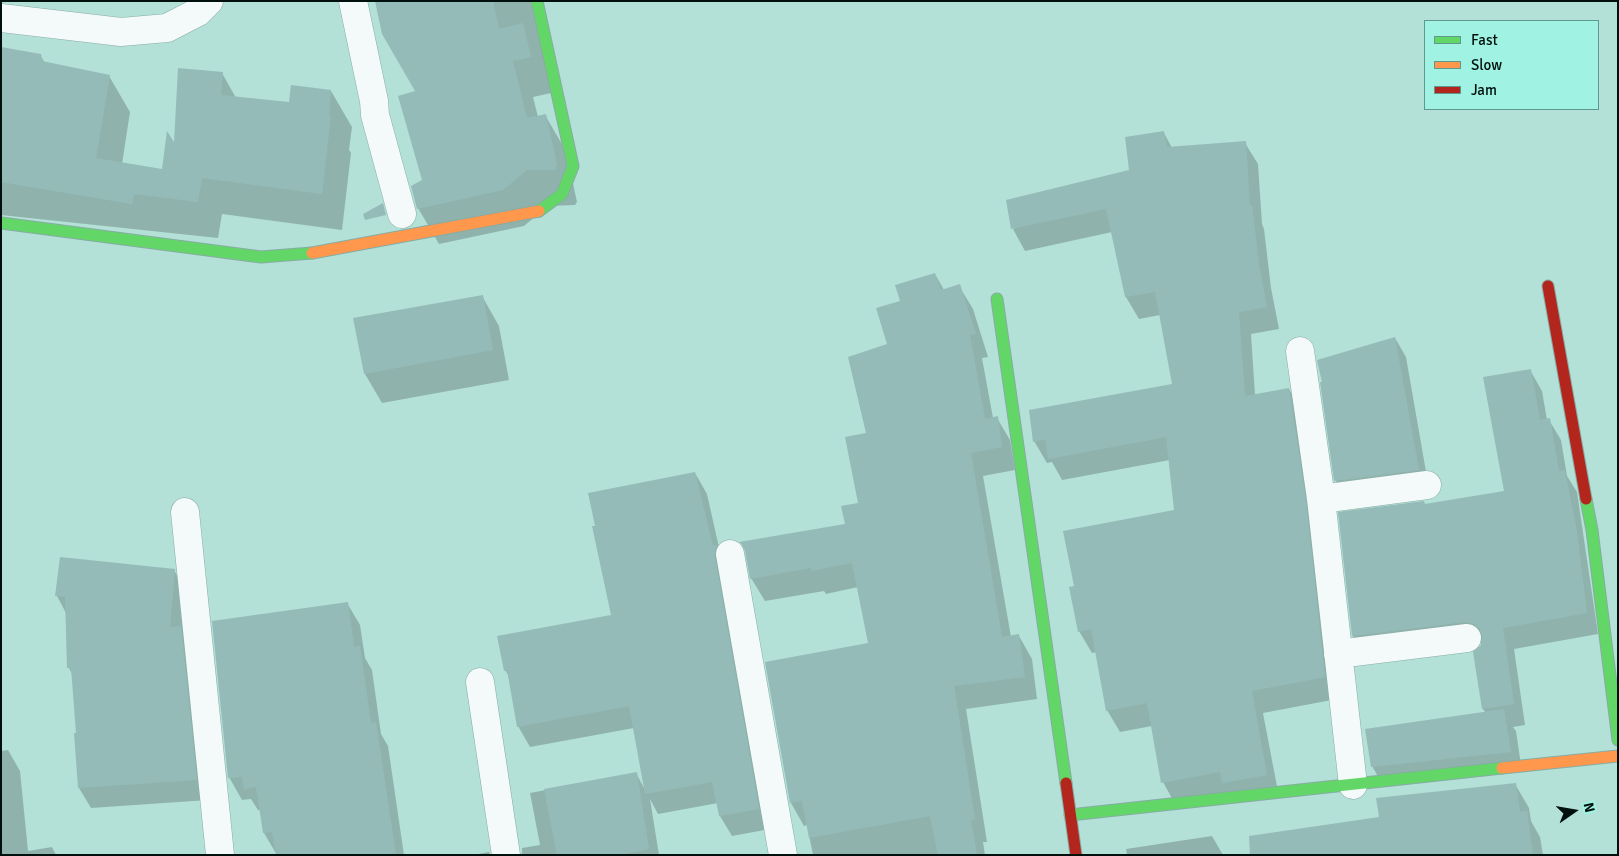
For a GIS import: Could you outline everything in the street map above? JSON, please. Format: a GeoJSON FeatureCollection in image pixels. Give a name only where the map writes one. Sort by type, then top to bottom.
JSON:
{"type":"FeatureCollection","features":[{"type":"Feature","properties":{"kind":"street"},"geometry":{"type":"LineString","coordinates":[[1,18],[121,32],[167,28],[198,12],[210,1]]}},
{"type":"Feature","properties":{"kind":"street"},"geometry":{"type":"LineString","coordinates":[[354,1],[374,100],[375,115],[402,214]]}},
{"type":"Feature","properties":{"kind":"street"},"geometry":{"type":"LineString","coordinates":[[1,223],[261,258],[303,255],[540,211],[562,194],[573,166],[537,1]]}},
{"type":"Feature","properties":{"kind":"street"},"geometry":{"type":"LineString","coordinates":[[1548,286],[1592,530],[1618,740]]}},
{"type":"Feature","properties":{"kind":"street"},"geometry":{"type":"LineString","coordinates":[[997,299],[1076,855]]}},
{"type":"Feature","properties":{"kind":"street"},"geometry":{"type":"LineString","coordinates":[[1300,351],[1321,499],[1353,785]]}},
{"type":"Feature","properties":{"kind":"street"},"geometry":{"type":"LineString","coordinates":[[1321,499],[1427,485]]}},
{"type":"Feature","properties":{"kind":"street"},"geometry":{"type":"LineString","coordinates":[[185,512],[220,855]]}},
{"type":"Feature","properties":{"kind":"street"},"geometry":{"type":"LineString","coordinates":[[730,554],[783,855]]}},
{"type":"Feature","properties":{"kind":"street"},"geometry":{"type":"LineString","coordinates":[[1338,654],[1467,638]]}},
{"type":"Feature","properties":{"kind":"street"},"geometry":{"type":"LineString","coordinates":[[480,682],[506,855]]}},
{"type":"Feature","properties":{"kind":"street"},"geometry":{"type":"LineString","coordinates":[[1070,815],[1618,756]]}},
{"type":"Feature","properties":{"kind":"building"},"geometry":{"type":"Polygon","coordinates":[[[375,1],[493,1],[499,29],[523,23],[531,57],[513,61],[527,118],[546,114],[557,165],[555,170],[527,170],[503,190],[417,209],[411,186],[422,180],[398,96],[415,91],[382,34],[375,1]]]}},
{"type":"Feature","properties":{"kind":"building"},"geometry":{"type":"Polygon","coordinates":[[[1,47],[41,54],[42,61],[110,75],[96,158],[162,169],[167,131],[174,142],[178,68],[223,72],[221,95],[289,102],[291,85],[331,90],[329,116],[331,115],[322,194],[202,178],[198,202],[134,194],[132,204],[1,182],[1,47]]]}},
{"type":"Feature","properties":{"kind":"building"},"geometry":{"type":"Polygon","coordinates":[[[1164,131],[1167,147],[1246,141],[1250,206],[1252,205],[1259,264],[1267,307],[1239,312],[1245,396],[1289,388],[1306,501],[1325,677],[1252,691],[1267,775],[1222,783],[1220,772],[1161,783],[1147,703],[1106,711],[1091,629],[1078,632],[1069,587],[1074,586],[1063,531],[1174,510],[1166,437],[1048,459],[1045,439],[1033,442],[1029,410],[1172,384],[1155,292],[1125,297],[1106,209],[1011,229],[1006,200],[1129,170],[1125,137],[1164,131]]]}},
{"type":"Feature","properties":{"kind":"building"},"geometry":{"type":"Polygon","coordinates":[[[383,203],[386,215],[365,220],[363,214],[383,203]]]}},
{"type":"Feature","properties":{"kind":"building"},"geometry":{"type":"Polygon","coordinates":[[[935,273],[941,290],[960,284],[976,334],[970,335],[985,419],[998,416],[1002,447],[971,453],[1002,637],[1019,634],[1025,677],[954,686],[975,819],[971,820],[977,855],[938,855],[930,816],[809,838],[802,801],[790,803],[765,662],[868,643],[852,563],[811,571],[811,568],[750,579],[745,551],[739,542],[845,524],[841,506],[858,503],[845,437],[866,433],[848,357],[887,344],[876,308],[900,301],[895,285],[935,273]]]}},
{"type":"Feature","properties":{"kind":"building"},"geometry":{"type":"Polygon","coordinates":[[[483,295],[493,350],[364,374],[353,318],[483,295]]]}},
{"type":"Feature","properties":{"kind":"building"},"geometry":{"type":"Polygon","coordinates":[[[1395,337],[1419,470],[1334,481],[1320,382],[1322,382],[1317,360],[1395,337]]]}},
{"type":"Feature","properties":{"kind":"building"},"geometry":{"type":"Polygon","coordinates":[[[1531,369],[1540,420],[1550,418],[1559,471],[1565,470],[1577,532],[1587,613],[1503,628],[1514,704],[1482,709],[1473,652],[1481,645],[1482,637],[1480,629],[1474,624],[1465,622],[1352,636],[1338,512],[1424,501],[1425,504],[1504,491],[1483,377],[1531,369]]]}},
{"type":"Feature","properties":{"kind":"building"},"geometry":{"type":"Polygon","coordinates":[[[695,472],[713,546],[718,545],[715,549],[715,557],[759,809],[719,816],[712,782],[645,794],[629,706],[517,727],[507,670],[504,671],[497,636],[611,615],[592,526],[595,526],[588,493],[695,472]]]}},
{"type":"Feature","properties":{"kind":"building"},"geometry":{"type":"Polygon","coordinates":[[[60,557],[175,569],[170,627],[181,626],[197,780],[78,788],[71,668],[67,668],[65,597],[55,596],[60,557]]]}},
{"type":"Feature","properties":{"kind":"building"},"geometry":{"type":"Polygon","coordinates":[[[348,602],[354,647],[360,646],[371,723],[376,722],[396,855],[276,855],[272,832],[263,833],[256,787],[244,789],[242,777],[228,778],[212,621],[348,602]]]}},
{"type":"Feature","properties":{"kind":"building"},"geometry":{"type":"Polygon","coordinates":[[[1504,709],[1511,752],[1371,767],[1365,729],[1504,709]]]}},
{"type":"Feature","properties":{"kind":"building"},"geometry":{"type":"Polygon","coordinates":[[[637,772],[649,849],[620,855],[557,855],[544,789],[637,772]]]}},
{"type":"Feature","properties":{"kind":"building"},"geometry":{"type":"Polygon","coordinates":[[[1516,783],[1520,812],[1527,811],[1533,855],[1250,855],[1249,836],[1379,817],[1376,798],[1516,783]]]}},
{"type":"Feature","properties":{"kind":"traffic: fast"},"geometry":{"type":"LineString","coordinates":[[537,1],[573,166],[562,194],[539,211]]}},
{"type":"Feature","properties":{"kind":"traffic: fast"},"geometry":{"type":"LineString","coordinates":[[1,223],[261,257],[312,253]]}},
{"type":"Feature","properties":{"kind":"traffic: fast"},"geometry":{"type":"LineString","coordinates":[[997,299],[1066,783]]}},
{"type":"Feature","properties":{"kind":"traffic: fast"},"geometry":{"type":"LineString","coordinates":[[1586,499],[1592,530],[1618,740]]}},
{"type":"Feature","properties":{"kind":"traffic: fast"},"geometry":{"type":"LineString","coordinates":[[1070,815],[1502,768]]}},
{"type":"Feature","properties":{"kind":"traffic: slow"},"geometry":{"type":"LineString","coordinates":[[312,253],[539,211]]}},
{"type":"Feature","properties":{"kind":"traffic: slow"},"geometry":{"type":"LineString","coordinates":[[1502,768],[1618,756]]}},
{"type":"Feature","properties":{"kind":"traffic: jam"},"geometry":{"type":"LineString","coordinates":[[1548,286],[1586,499]]}},
{"type":"Feature","properties":{"kind":"traffic: jam"},"geometry":{"type":"LineString","coordinates":[[1066,783],[1076,855]]}}]}
